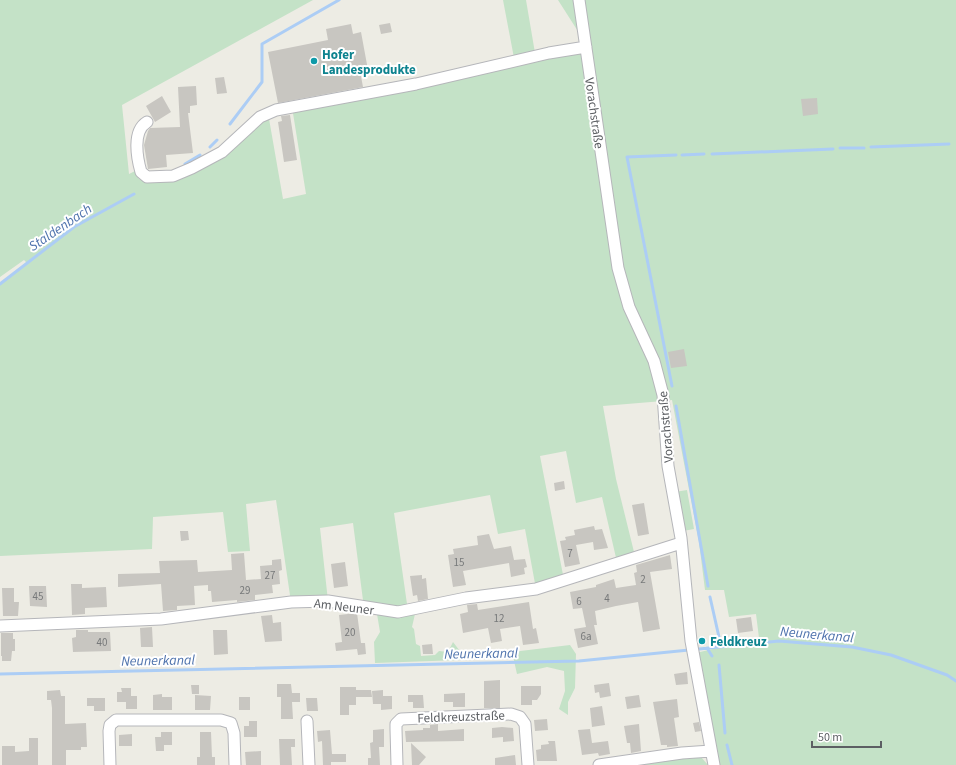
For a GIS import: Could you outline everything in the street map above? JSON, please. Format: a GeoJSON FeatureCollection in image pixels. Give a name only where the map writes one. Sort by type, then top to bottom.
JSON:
{"type":"FeatureCollection","features":[{"type":"Feature","properties":{"kind":"street","name":"Vorachstraße"},"geometry":{"type":"LineString","coordinates":[[578,0],[618,268],[629,307],[654,360],[663,396],[668,466],[681,543],[691,641],[714,765]]}},
{"type":"Feature","properties":{"kind":"street"},"geometry":{"type":"LineString","coordinates":[[147,122],[140,129],[138,137],[138,156],[141,172],[147,177],[173,176],[210,160],[222,152],[260,117],[276,110],[416,84],[549,53],[586,47]]}},
{"type":"Feature","properties":{"kind":"street","name":"Am Neuner"},"geometry":{"type":"LineString","coordinates":[[0,626],[161,620],[291,602],[328,601],[398,612],[466,598],[536,589],[681,543]]}},
{"type":"Feature","properties":{"kind":"street","name":"Feldkreuzstraße"},"geometry":{"type":"LineString","coordinates":[[397,765],[396,724],[401,719],[511,714],[520,717],[525,724],[528,765]]}},
{"type":"Feature","properties":{"kind":"street"},"geometry":{"type":"LineString","coordinates":[[110,765],[109,731],[110,725],[116,720],[227,720],[233,728],[235,765]]}},
{"type":"Feature","properties":{"kind":"street"},"geometry":{"type":"LineString","coordinates":[[307,721],[309,765]]}},
{"type":"Feature","properties":{"kind":"street"},"geometry":{"type":"LineString","coordinates":[[599,765],[682,753],[711,751]]}},
{"type":"Feature","properties":{"kind":"green space"},"geometry":{"type":"Polygon","coordinates":[[[0,0],[313,0],[122,105],[129,174],[135,171],[139,179],[144,181],[192,168],[268,113],[283,199],[306,194],[292,107],[586,47],[613,241],[663,401],[603,406],[616,479],[635,556],[617,562],[602,497],[576,503],[566,451],[540,456],[564,580],[536,589],[525,529],[498,534],[490,495],[394,513],[408,611],[364,608],[353,523],[320,528],[328,601],[291,602],[276,500],[246,504],[250,551],[228,552],[223,512],[153,517],[152,549],[0,556],[0,284],[27,263],[24,260],[0,277],[0,0]]]}},
{"type":"Feature","properties":{"kind":"green space"},"geometry":{"type":"Polygon","coordinates":[[[503,0],[526,0],[535,53],[514,58],[503,0]]]}},
{"type":"Feature","properties":{"kind":"green space"},"geometry":{"type":"Polygon","coordinates":[[[558,0],[956,0],[956,765],[717,765],[696,653],[759,638],[756,614],[729,617],[724,590],[705,590],[699,542],[672,400],[665,401],[627,295],[588,47],[558,0]]]}},
{"type":"Feature","properties":{"kind":"green space"},"geometry":{"type":"Polygon","coordinates":[[[687,490],[694,529],[683,531],[675,492],[687,490]]]}},
{"type":"Feature","properties":{"kind":"green space"},"geometry":{"type":"Polygon","coordinates":[[[377,614],[399,617],[415,614],[412,627],[414,629],[416,644],[420,646],[421,656],[435,655],[439,651],[448,652],[453,642],[463,655],[460,660],[375,663],[374,642],[380,632],[377,614]]]}},
{"type":"Feature","properties":{"kind":"green space"},"geometry":{"type":"Polygon","coordinates":[[[570,645],[576,654],[575,688],[568,702],[568,715],[559,709],[565,691],[564,671],[547,667],[517,674],[512,652],[570,645]]]}},
{"type":"Feature","properties":{"kind":"green space"},"geometry":{"type":"Polygon","coordinates":[[[681,757],[688,759],[701,757],[708,765],[628,765],[681,757]]]}},
{"type":"Feature","properties":{"kind":"building"},"geometry":{"type":"Polygon","coordinates":[[[390,23],[392,32],[381,34],[379,25],[390,23]]]}},
{"type":"Feature","properties":{"kind":"building","name":"Hofer Landesprodukte"},"geometry":{"type":"Polygon","coordinates":[[[351,24],[353,34],[361,32],[368,70],[360,71],[363,87],[278,103],[268,52],[328,40],[326,29],[351,24]]]}},
{"type":"Feature","properties":{"kind":"building"},"geometry":{"type":"Polygon","coordinates":[[[224,77],[227,93],[217,94],[215,78],[224,77]]]}},
{"type":"Feature","properties":{"kind":"building"},"geometry":{"type":"Polygon","coordinates":[[[196,86],[197,105],[190,106],[190,113],[188,113],[193,153],[166,155],[167,167],[148,169],[144,145],[148,131],[150,128],[180,127],[178,87],[196,86]]]}},
{"type":"Feature","properties":{"kind":"building"},"geometry":{"type":"Polygon","coordinates":[[[162,96],[171,112],[155,122],[146,106],[162,96]]]}},
{"type":"Feature","properties":{"kind":"building"},"geometry":{"type":"Polygon","coordinates":[[[817,98],[818,114],[803,116],[801,99],[817,98]]]}},
{"type":"Feature","properties":{"kind":"building"},"geometry":{"type":"Polygon","coordinates":[[[290,115],[297,160],[284,162],[278,122],[282,121],[281,116],[290,115]]]}},
{"type":"Feature","properties":{"kind":"building"},"geometry":{"type":"Polygon","coordinates":[[[684,349],[687,366],[671,368],[668,352],[684,349]]]}},
{"type":"Feature","properties":{"kind":"building"},"geometry":{"type":"Polygon","coordinates":[[[564,481],[565,489],[555,491],[554,483],[564,481]]]}},
{"type":"Feature","properties":{"kind":"building"},"geometry":{"type":"Polygon","coordinates":[[[644,503],[649,534],[638,536],[632,505],[644,503]]]}},
{"type":"Feature","properties":{"kind":"building"},"geometry":{"type":"Polygon","coordinates":[[[594,526],[595,530],[602,529],[608,548],[594,550],[593,542],[576,545],[580,564],[565,567],[560,541],[566,540],[565,537],[575,535],[574,530],[594,526]]]}},
{"type":"Feature","properties":{"kind":"building"},"geometry":{"type":"Polygon","coordinates":[[[180,531],[188,531],[189,540],[181,541],[180,531]]]}},
{"type":"Feature","properties":{"kind":"building"},"geometry":{"type":"Polygon","coordinates":[[[489,534],[494,549],[511,546],[514,560],[525,559],[527,567],[524,568],[525,574],[511,577],[509,563],[463,571],[466,585],[453,587],[448,555],[454,554],[453,549],[478,545],[477,536],[489,534]]]}},
{"type":"Feature","properties":{"kind":"building"},"geometry":{"type":"Polygon","coordinates":[[[244,553],[246,580],[261,579],[260,566],[272,565],[272,560],[281,559],[282,570],[279,571],[280,584],[272,585],[273,593],[255,595],[255,600],[212,602],[211,591],[208,591],[208,585],[194,586],[195,605],[177,606],[177,610],[163,611],[161,584],[118,587],[118,574],[160,573],[159,561],[197,560],[198,572],[232,570],[231,554],[244,553]]]}},
{"type":"Feature","properties":{"kind":"building"},"geometry":{"type":"Polygon","coordinates":[[[670,555],[672,569],[650,572],[660,629],[643,632],[638,602],[616,606],[595,611],[597,625],[594,625],[598,644],[578,648],[574,629],[586,627],[582,608],[573,609],[570,592],[596,587],[596,585],[614,579],[616,588],[636,585],[634,573],[637,572],[636,565],[670,555]]]}},
{"type":"Feature","properties":{"kind":"building"},"geometry":{"type":"Polygon","coordinates":[[[345,562],[348,586],[334,588],[331,564],[345,562]]]}},
{"type":"Feature","properties":{"kind":"building"},"geometry":{"type":"Polygon","coordinates":[[[422,575],[422,579],[426,578],[428,599],[418,601],[417,595],[413,596],[410,576],[422,575]]]}},
{"type":"Feature","properties":{"kind":"building"},"geometry":{"type":"Polygon","coordinates":[[[71,584],[82,584],[82,588],[106,587],[107,607],[85,608],[85,614],[72,615],[71,584]]]}},
{"type":"Feature","properties":{"kind":"building"},"geometry":{"type":"Polygon","coordinates":[[[29,586],[46,586],[47,607],[30,606],[29,586]]]}},
{"type":"Feature","properties":{"kind":"building"},"geometry":{"type":"Polygon","coordinates":[[[2,588],[14,588],[14,602],[19,602],[18,616],[3,616],[2,588]]]}},
{"type":"Feature","properties":{"kind":"building"},"geometry":{"type":"Polygon","coordinates":[[[529,602],[533,629],[536,628],[539,643],[523,645],[520,626],[500,629],[502,641],[491,643],[488,628],[463,633],[460,614],[468,612],[467,605],[477,604],[478,610],[529,602]]]}},
{"type":"Feature","properties":{"kind":"building"},"geometry":{"type":"Polygon","coordinates":[[[357,613],[361,643],[365,643],[366,654],[358,655],[357,649],[336,651],[335,643],[342,642],[339,615],[357,613]]]}},
{"type":"Feature","properties":{"kind":"building"},"geometry":{"type":"Polygon","coordinates":[[[272,615],[273,623],[281,622],[282,641],[265,642],[261,616],[272,615]]]}},
{"type":"Feature","properties":{"kind":"building"},"geometry":{"type":"Polygon","coordinates":[[[751,617],[753,631],[738,633],[736,619],[751,617]]]}},
{"type":"Feature","properties":{"kind":"building"},"geometry":{"type":"Polygon","coordinates":[[[152,627],[153,647],[141,647],[140,628],[152,627]]]}},
{"type":"Feature","properties":{"kind":"building"},"geometry":{"type":"Polygon","coordinates":[[[76,630],[88,630],[88,632],[110,632],[111,651],[73,652],[72,638],[76,637],[76,630]]]}},
{"type":"Feature","properties":{"kind":"building"},"geometry":{"type":"Polygon","coordinates":[[[213,630],[227,630],[228,654],[214,655],[213,630]]]}},
{"type":"Feature","properties":{"kind":"building"},"geometry":{"type":"Polygon","coordinates":[[[1,633],[13,633],[13,639],[15,639],[15,651],[12,651],[11,661],[2,661],[1,633]]]}},
{"type":"Feature","properties":{"kind":"building"},"geometry":{"type":"Polygon","coordinates":[[[432,644],[433,654],[423,654],[422,645],[432,644]]]}},
{"type":"Feature","properties":{"kind":"building"},"geometry":{"type":"Polygon","coordinates":[[[687,672],[688,684],[676,685],[674,674],[687,672]]]}},
{"type":"Feature","properties":{"kind":"building"},"geometry":{"type":"Polygon","coordinates":[[[500,680],[500,708],[484,708],[484,681],[500,680]]]}},
{"type":"Feature","properties":{"kind":"building"},"geometry":{"type":"Polygon","coordinates":[[[609,683],[611,696],[600,698],[599,692],[595,693],[594,685],[609,683]]]}},
{"type":"Feature","properties":{"kind":"building"},"geometry":{"type":"Polygon","coordinates":[[[277,684],[291,684],[292,693],[300,693],[300,702],[292,702],[293,719],[281,719],[281,697],[277,697],[277,684]]]}},
{"type":"Feature","properties":{"kind":"building"},"geometry":{"type":"Polygon","coordinates":[[[191,685],[199,685],[199,694],[192,694],[191,685]]]}},
{"type":"Feature","properties":{"kind":"building"},"geometry":{"type":"Polygon","coordinates":[[[521,686],[541,686],[541,694],[537,700],[532,700],[532,705],[521,705],[521,686]]]}},
{"type":"Feature","properties":{"kind":"building"},"geometry":{"type":"Polygon","coordinates":[[[340,687],[356,687],[356,690],[371,690],[372,697],[356,697],[356,705],[349,705],[349,715],[340,715],[340,687]]]}},
{"type":"Feature","properties":{"kind":"building"},"geometry":{"type":"Polygon","coordinates":[[[121,688],[131,688],[131,696],[137,696],[137,709],[126,709],[126,702],[117,702],[117,692],[122,692],[121,688]]]}},
{"type":"Feature","properties":{"kind":"building"},"geometry":{"type":"Polygon","coordinates":[[[60,690],[61,696],[65,696],[65,724],[86,723],[87,747],[81,747],[81,750],[66,750],[66,765],[52,765],[52,708],[51,700],[47,700],[47,691],[60,690]]]}},
{"type":"Feature","properties":{"kind":"building"},"geometry":{"type":"Polygon","coordinates":[[[383,690],[383,696],[392,696],[392,709],[381,710],[381,704],[373,704],[372,691],[383,690]]]}},
{"type":"Feature","properties":{"kind":"building"},"geometry":{"type":"Polygon","coordinates":[[[465,693],[465,707],[453,707],[453,702],[444,702],[444,694],[465,693]]]}},
{"type":"Feature","properties":{"kind":"building"},"geometry":{"type":"Polygon","coordinates":[[[162,694],[162,697],[172,697],[172,710],[153,710],[153,695],[162,694]]]}},
{"type":"Feature","properties":{"kind":"building"},"geometry":{"type":"Polygon","coordinates":[[[195,695],[211,696],[210,710],[195,710],[195,695]]]}},
{"type":"Feature","properties":{"kind":"building"},"geometry":{"type":"Polygon","coordinates":[[[408,695],[423,695],[424,708],[413,708],[413,702],[408,702],[408,695]]]}},
{"type":"Feature","properties":{"kind":"building"},"geometry":{"type":"Polygon","coordinates":[[[639,695],[641,707],[627,709],[625,697],[639,695]]]}},
{"type":"Feature","properties":{"kind":"building"},"geometry":{"type":"Polygon","coordinates":[[[239,697],[250,697],[250,710],[239,710],[239,697]]]}},
{"type":"Feature","properties":{"kind":"building"},"geometry":{"type":"Polygon","coordinates":[[[87,698],[105,698],[105,711],[94,711],[94,706],[87,706],[87,698]]]}},
{"type":"Feature","properties":{"kind":"building"},"geometry":{"type":"Polygon","coordinates":[[[306,698],[317,698],[318,711],[307,711],[306,698]]]}},
{"type":"Feature","properties":{"kind":"building"},"geometry":{"type":"Polygon","coordinates":[[[677,699],[679,717],[674,718],[678,746],[667,747],[667,745],[661,745],[653,702],[677,699]]]}},
{"type":"Feature","properties":{"kind":"building"},"geometry":{"type":"Polygon","coordinates":[[[602,706],[605,725],[592,727],[590,708],[602,706]]]}},
{"type":"Feature","properties":{"kind":"building"},"geometry":{"type":"Polygon","coordinates":[[[547,719],[548,730],[535,731],[534,720],[547,719]]]}},
{"type":"Feature","properties":{"kind":"building"},"geometry":{"type":"Polygon","coordinates":[[[249,721],[257,721],[257,737],[244,737],[244,726],[249,726],[249,721]]]}},
{"type":"Feature","properties":{"kind":"building"},"geometry":{"type":"Polygon","coordinates":[[[699,722],[701,731],[695,732],[693,723],[699,722]]]}},
{"type":"Feature","properties":{"kind":"building"},"geometry":{"type":"Polygon","coordinates":[[[438,724],[438,731],[464,729],[464,741],[406,742],[405,731],[423,730],[423,728],[430,728],[430,725],[438,724]]]}},
{"type":"Feature","properties":{"kind":"building"},"geometry":{"type":"Polygon","coordinates":[[[639,724],[641,751],[631,753],[630,743],[627,743],[624,726],[639,724]]]}},
{"type":"Feature","properties":{"kind":"building"},"geometry":{"type":"Polygon","coordinates":[[[492,728],[513,728],[514,741],[503,742],[503,737],[492,738],[492,728]]]}},
{"type":"Feature","properties":{"kind":"building"},"geometry":{"type":"Polygon","coordinates":[[[384,729],[384,747],[379,747],[380,765],[368,765],[368,758],[371,758],[370,743],[373,742],[373,730],[384,729]]]}},
{"type":"Feature","properties":{"kind":"building"},"geometry":{"type":"Polygon","coordinates":[[[590,729],[592,743],[608,741],[610,754],[599,756],[598,753],[582,755],[578,730],[590,729]]]}},
{"type":"Feature","properties":{"kind":"building"},"geometry":{"type":"Polygon","coordinates":[[[330,730],[332,754],[346,754],[346,762],[331,762],[331,765],[323,765],[322,741],[318,742],[317,731],[330,730]]]}},
{"type":"Feature","properties":{"kind":"building"},"geometry":{"type":"Polygon","coordinates":[[[161,732],[172,732],[172,745],[164,745],[164,751],[156,751],[155,737],[161,737],[161,732]]]}},
{"type":"Feature","properties":{"kind":"building"},"geometry":{"type":"Polygon","coordinates":[[[200,732],[211,732],[212,757],[215,757],[215,765],[197,765],[197,757],[200,757],[200,732]]]}},
{"type":"Feature","properties":{"kind":"building"},"geometry":{"type":"Polygon","coordinates":[[[132,734],[132,746],[119,746],[119,735],[132,734]]]}},
{"type":"Feature","properties":{"kind":"building"},"geometry":{"type":"Polygon","coordinates":[[[29,738],[38,738],[38,765],[2,765],[2,746],[15,746],[15,752],[29,751],[29,738]]]}},
{"type":"Feature","properties":{"kind":"building"},"geometry":{"type":"Polygon","coordinates":[[[279,739],[295,739],[295,747],[291,747],[292,765],[280,765],[279,739]]]}},
{"type":"Feature","properties":{"kind":"building"},"geometry":{"type":"Polygon","coordinates":[[[548,741],[555,741],[557,761],[537,761],[536,750],[541,749],[541,745],[549,744],[548,741]]]}},
{"type":"Feature","properties":{"kind":"building"},"geometry":{"type":"Polygon","coordinates":[[[411,743],[426,757],[419,765],[412,765],[411,743]]]}},
{"type":"Feature","properties":{"kind":"building"},"geometry":{"type":"Polygon","coordinates":[[[261,751],[261,765],[246,765],[245,752],[261,751]]]}},
{"type":"Feature","properties":{"kind":"building"},"geometry":{"type":"Polygon","coordinates":[[[515,755],[516,765],[495,765],[495,758],[515,755]]]}},
{"type":"Feature","properties":{"kind":"waterway","name":"Staldenbach"},"geometry":{"type":"LineString","coordinates":[[230,124],[262,82],[262,44],[339,0]]}},
{"type":"Feature","properties":{"kind":"waterway","name":"Staldenbach"},"geometry":{"type":"LineString","coordinates":[[210,147],[217,140]]}},
{"type":"Feature","properties":{"kind":"waterway"},"geometry":{"type":"LineString","coordinates":[[871,147],[949,144]]}},
{"type":"Feature","properties":{"kind":"waterway"},"geometry":{"type":"LineString","coordinates":[[840,148],[864,148]]}},
{"type":"Feature","properties":{"kind":"waterway"},"geometry":{"type":"LineString","coordinates":[[712,154],[833,149]]}},
{"type":"Feature","properties":{"kind":"waterway"},"geometry":{"type":"LineString","coordinates":[[682,155],[704,154]]}},
{"type":"Feature","properties":{"kind":"waterway","name":"Staldenbach"},"geometry":{"type":"LineString","coordinates":[[185,164],[200,155]]}},
{"type":"Feature","properties":{"kind":"waterway"},"geometry":{"type":"LineString","coordinates":[[672,386],[627,157],[676,155]]}},
{"type":"Feature","properties":{"kind":"waterway","name":"Staldenbach"},"geometry":{"type":"LineString","coordinates":[[0,284],[74,227],[134,194]]}},
{"type":"Feature","properties":{"kind":"waterway"},"geometry":{"type":"LineString","coordinates":[[676,406],[708,586]]}},
{"type":"Feature","properties":{"kind":"waterway"},"geometry":{"type":"LineString","coordinates":[[710,597],[721,646]]}},
{"type":"Feature","properties":{"kind":"waterway","name":"Neunerkanal"},"geometry":{"type":"LineString","coordinates":[[0,674],[579,661],[779,641],[852,647],[891,655],[947,675],[956,681]]}},
{"type":"Feature","properties":{"kind":"waterway"},"geometry":{"type":"LineString","coordinates":[[707,648],[712,656]]}},
{"type":"Feature","properties":{"kind":"waterway"},"geometry":{"type":"LineString","coordinates":[[719,665],[725,733]]}},
{"type":"Feature","properties":{"kind":"waterway"},"geometry":{"type":"LineString","coordinates":[[727,745],[732,765]]}},
{"type":"Feature","properties":{"kind":"place","name":"Hofer Landesprodukte"},"geometry":{"type":"Point","coordinates":[314,61]}},
{"type":"Feature","properties":{"kind":"place","name":"Feldkreuz"},"geometry":{"type":"Point","coordinates":[702,641]}}]}
